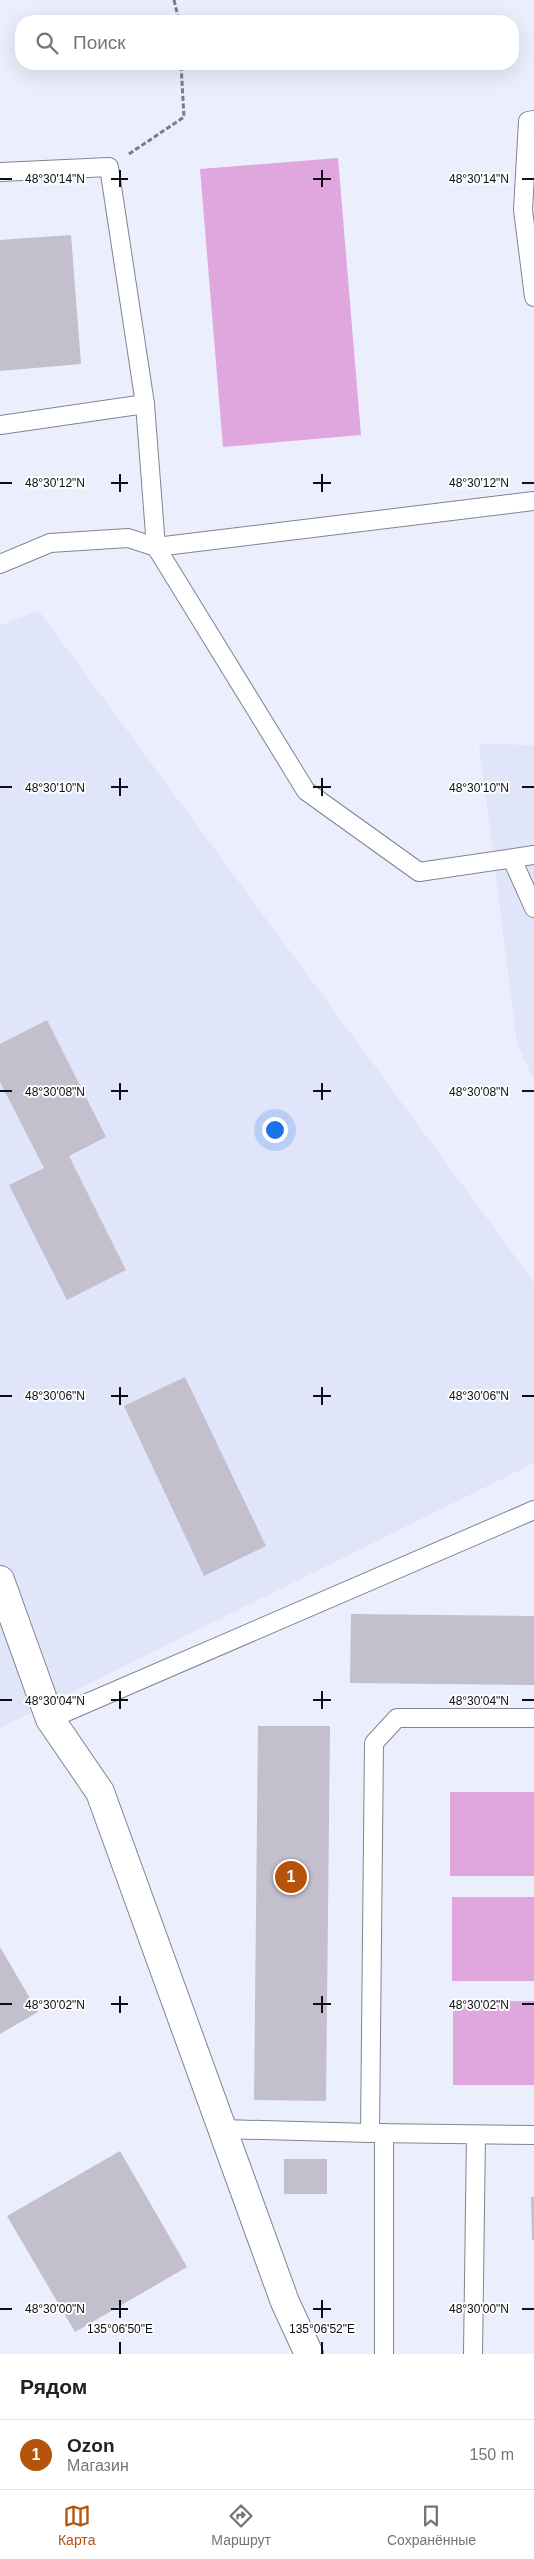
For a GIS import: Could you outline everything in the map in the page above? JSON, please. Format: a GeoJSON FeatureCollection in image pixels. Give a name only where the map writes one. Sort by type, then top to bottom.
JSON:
{"type":"FeatureCollection","features":[{"type":"Feature","properties":{"kind":"street"},"geometry":{"type":"LineString","coordinates":[[0,1580],[50,1719],[100,1792],[285,2302],[309,2354]]}},
{"type":"Feature","properties":{"kind":"lane"},"geometry":{"type":"LineString","coordinates":[[534,120],[528,121],[523,210],[534,297]]}},
{"type":"Feature","properties":{"kind":"lane"},"geometry":{"type":"LineString","coordinates":[[0,172],[109,168],[145,404],[156,547],[306,791],[419,872],[534,855]]}},
{"type":"Feature","properties":{"kind":"lane"},"geometry":{"type":"LineString","coordinates":[[0,425],[145,404]]}},
{"type":"Feature","properties":{"kind":"lane"},"geometry":{"type":"LineString","coordinates":[[0,564],[50,543],[128,538],[156,547],[534,502]]}},
{"type":"Feature","properties":{"kind":"lane"},"geometry":{"type":"LineString","coordinates":[[512,859],[534,908]]}},
{"type":"Feature","properties":{"kind":"lane"},"geometry":{"type":"LineString","coordinates":[[50,1719],[534,1510]]}},
{"type":"Feature","properties":{"kind":"lane"},"geometry":{"type":"LineString","coordinates":[[384,2354],[377,2133],[374,1744],[397,1718],[534,1718]]}},
{"type":"Feature","properties":{"kind":"lane"},"geometry":{"type":"LineString","coordinates":[[222,2129],[534,2135]]}},
{"type":"Feature","properties":{"kind":"lane"},"geometry":{"type":"LineString","coordinates":[[472,2354],[476,2135]]}},
{"type":"Feature","properties":{"kind":"path"},"geometry":{"type":"LineString","coordinates":[[174,0],[178,15]]}},
{"type":"Feature","properties":{"kind":"path"},"geometry":{"type":"LineString","coordinates":[[109,168],[184,117],[181,70]]}},
{"type":"Feature","properties":{"kind":"shaded area"},"geometry":{"type":"Polygon","coordinates":[[[338,158],[361,435],[223,447],[200,169],[338,158]]]}},
{"type":"Feature","properties":{"kind":"shaded area"},"geometry":{"type":"Polygon","coordinates":[[[39,611],[534,1282],[534,1463],[0,1728],[0,625],[39,611]]]}},
{"type":"Feature","properties":{"kind":"shaded area"},"geometry":{"type":"Polygon","coordinates":[[[479,744],[534,745],[534,1081],[517,1043],[479,744]]]}},
{"type":"Feature","properties":{"kind":"shaded area"},"geometry":{"type":"Polygon","coordinates":[[[450,1792],[534,1792],[534,1876],[450,1876],[450,1792]]]}},
{"type":"Feature","properties":{"kind":"shaded area"},"geometry":{"type":"Polygon","coordinates":[[[452,1897],[534,1897],[534,1981],[452,1981],[452,1897]]]}},
{"type":"Feature","properties":{"kind":"shaded area"},"geometry":{"type":"Polygon","coordinates":[[[453,2001],[534,2001],[534,2085],[453,2085],[453,2001]]]}},
{"type":"Feature","properties":{"kind":"building"},"geometry":{"type":"Polygon","coordinates":[[[71,235],[81,364],[0,371],[0,240],[71,235]]]}},
{"type":"Feature","properties":{"kind":"building"},"geometry":{"type":"Polygon","coordinates":[[[47,1020],[106,1137],[69,1156],[126,1270],[67,1300],[9,1185],[44,1168],[0,1082],[0,1044],[47,1020]]]}},
{"type":"Feature","properties":{"kind":"building"},"geometry":{"type":"Polygon","coordinates":[[[185,1377],[266,1546],[204,1576],[124,1406],[185,1377]]]}},
{"type":"Feature","properties":{"kind":"building"},"geometry":{"type":"Polygon","coordinates":[[[351,1614],[534,1616],[534,1685],[350,1683],[351,1614]]]}},
{"type":"Feature","properties":{"kind":"building"},"geometry":{"type":"Polygon","coordinates":[[[258,1726],[330,1726],[326,2101],[254,2100],[258,1726]]]}},
{"type":"Feature","properties":{"kind":"building"},"geometry":{"type":"Polygon","coordinates":[[[0,1947],[38,2012],[0,2034],[0,1947]]]}},
{"type":"Feature","properties":{"kind":"building"},"geometry":{"type":"Polygon","coordinates":[[[120,2151],[187,2267],[75,2332],[7,2216],[120,2151]]]}},
{"type":"Feature","properties":{"kind":"building"},"geometry":{"type":"Polygon","coordinates":[[[284,2159],[327,2159],[327,2194],[284,2194],[284,2159]]]}},
{"type":"Feature","properties":{"kind":"building"},"geometry":{"type":"Polygon","coordinates":[[[531,2197],[534,2197],[534,2240],[532,2240],[531,2197]]]}},
{"type":"Feature","properties":{"kind":"place","name":"Ozon"},"geometry":{"type":"Point","coordinates":[291,1877]}}]}
